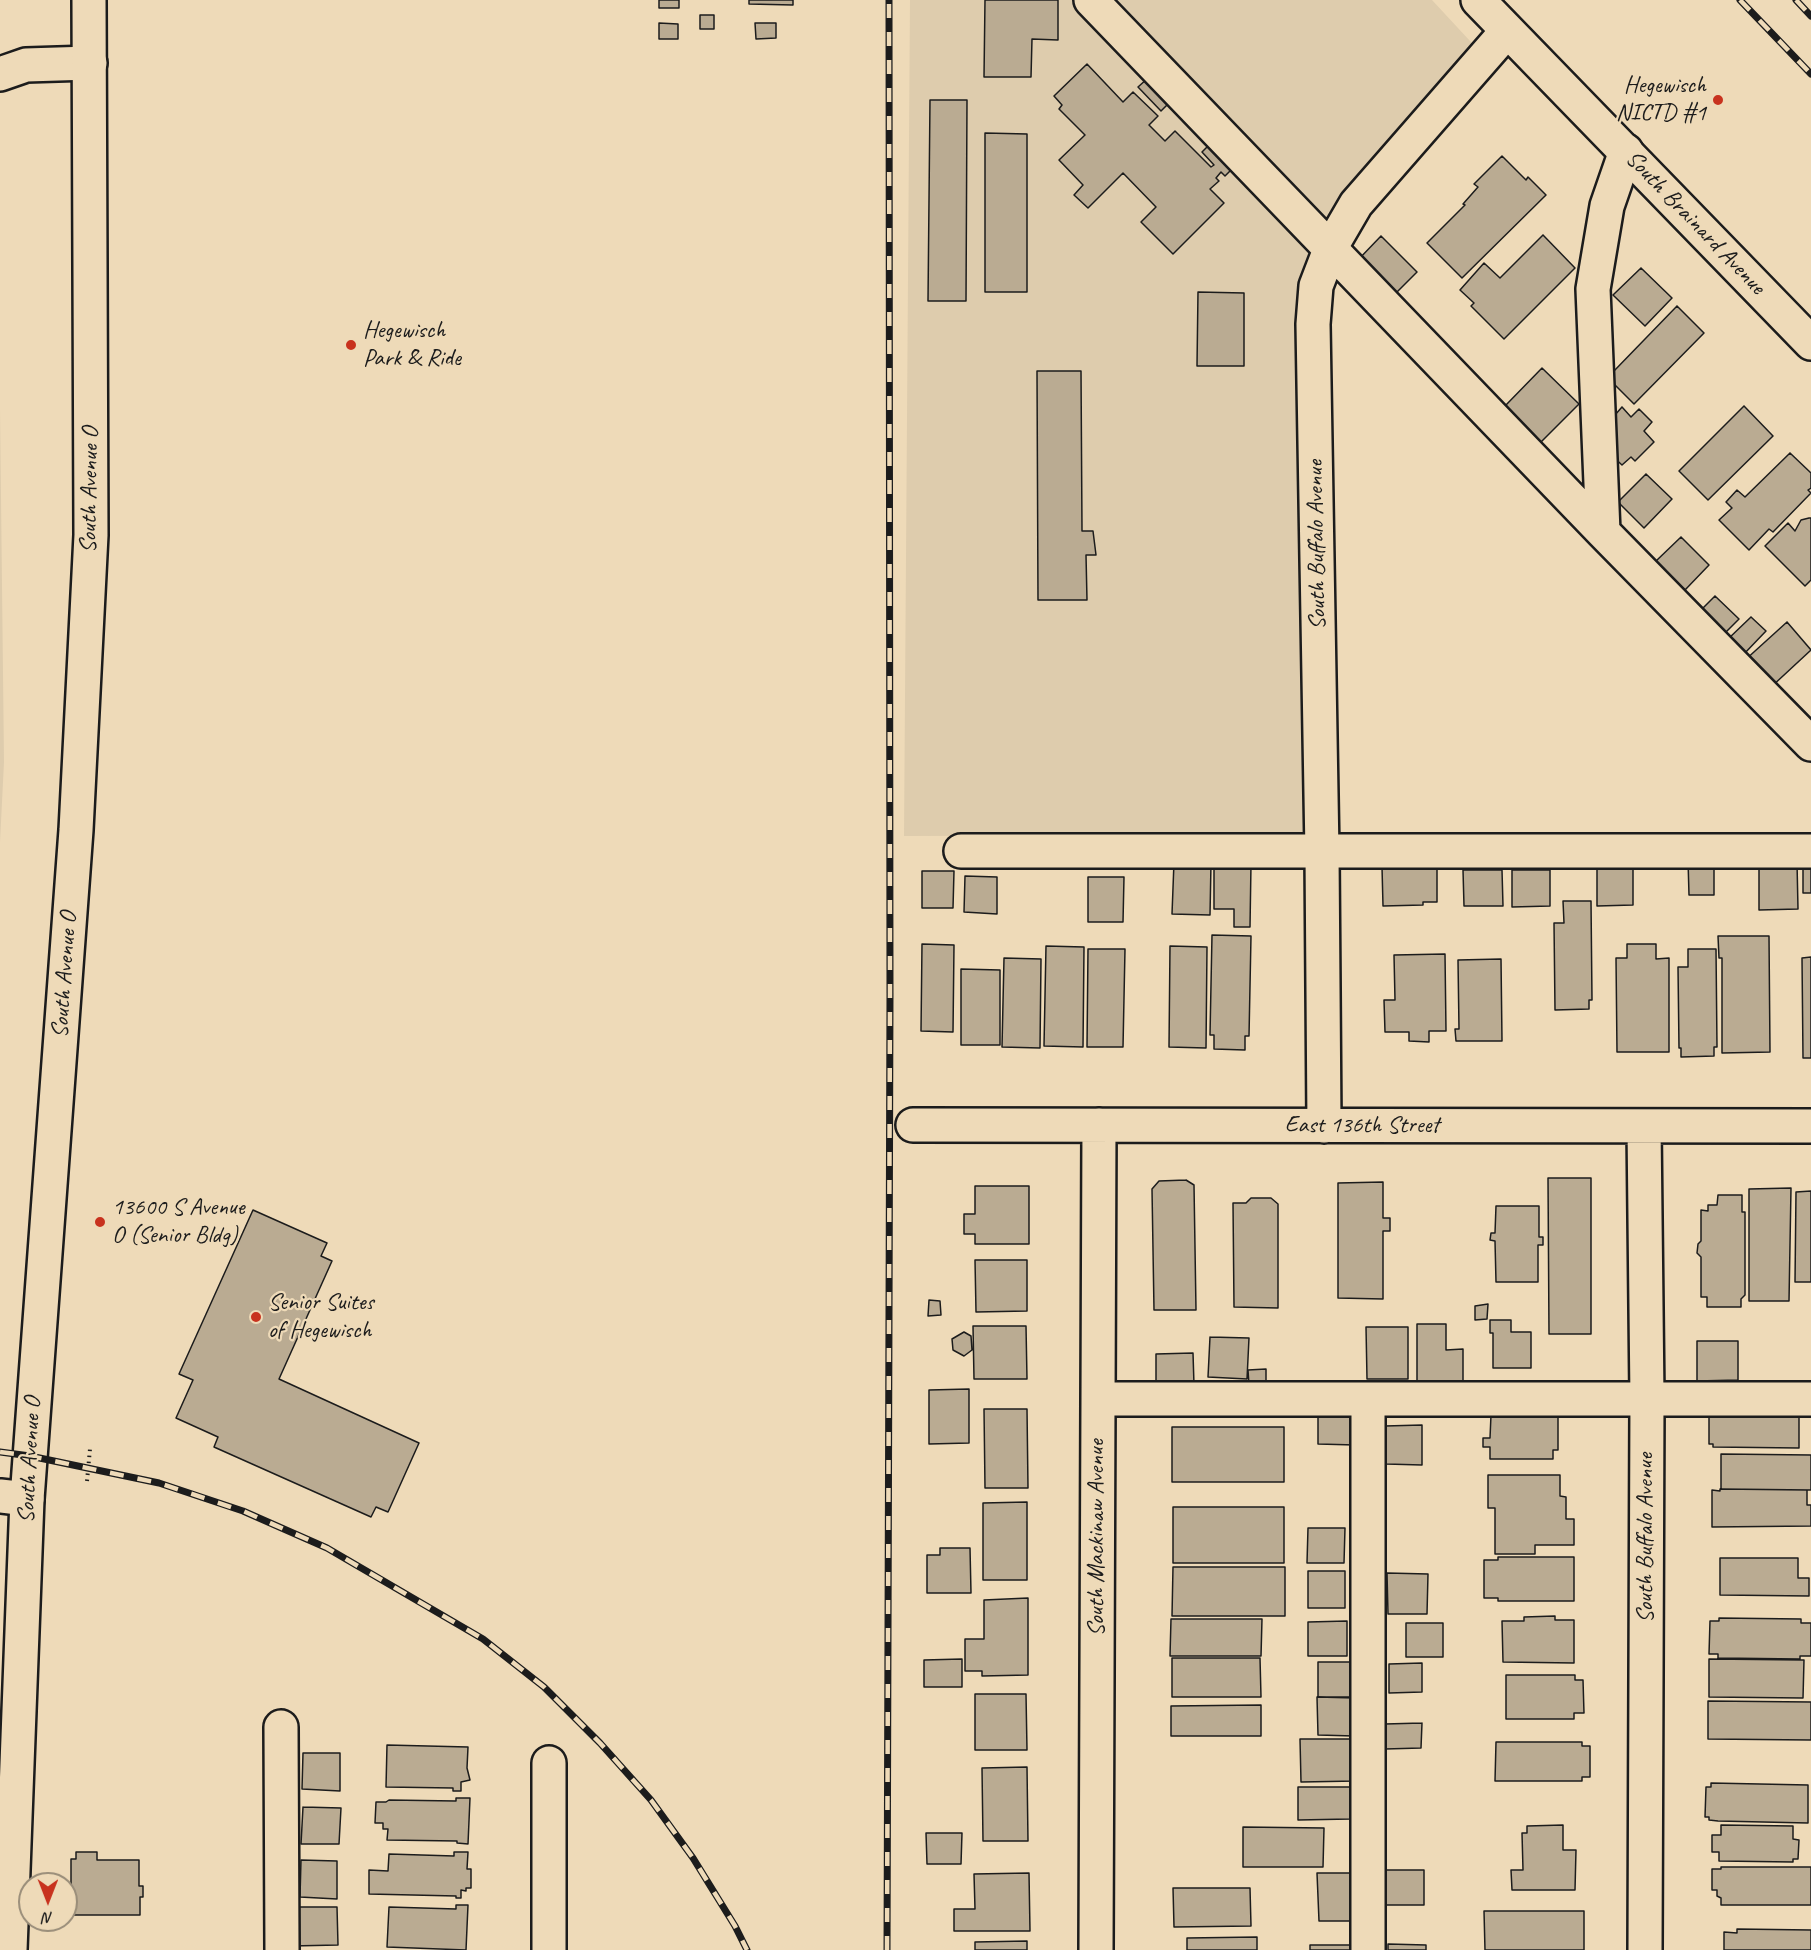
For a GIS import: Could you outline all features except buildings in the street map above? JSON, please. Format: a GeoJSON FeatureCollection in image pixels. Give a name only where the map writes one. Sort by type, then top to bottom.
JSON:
{"type":"FeatureCollection","features":[{"type":"Feature","properties":{"kind":"street","name":"South Avenue O"},"geometry":{"type":"LineString","coordinates":[[10,1950],[13,1498],[76,830],[90,546],[89,0]]}},
{"type":"Feature","properties":{"kind":"street"},"geometry":{"type":"LineString","coordinates":[[1091,0],[1603,532],[1811,744]]}},
{"type":"Feature","properties":{"kind":"street","name":"South Brainard Avenue"},"geometry":{"type":"LineString","coordinates":[[1478,0],[1811,343]]}},
{"type":"Feature","properties":{"kind":"street","name":"South Buffalo Avenue"},"geometry":{"type":"LineString","coordinates":[[1324,1126],[1322,853],[1312,324],[1316,286],[1331,247],[1356,204],[1507,31]]}},
{"type":"Feature","properties":{"kind":"street"},"geometry":{"type":"LineString","coordinates":[[0,74],[26,65],[90,63]]}},
{"type":"Feature","properties":{"kind":"street"},"geometry":{"type":"LineString","coordinates":[[1603,532],[1593,289],[1607,206],[1626,151]]}},
{"type":"Feature","properties":{"kind":"street"},"geometry":{"type":"LineString","coordinates":[[961,851],[1322,853],[1811,851]]}},
{"type":"Feature","properties":{"kind":"street","name":"East 136th Street"},"geometry":{"type":"LineString","coordinates":[[914,1125],[1811,1126]]}},
{"type":"Feature","properties":{"kind":"street","name":"South Mackinaw Avenue"},"geometry":{"type":"LineString","coordinates":[[1096,1950],[1098,1125]]}},
{"type":"Feature","properties":{"kind":"street","name":"South Buffalo Avenue"},"geometry":{"type":"LineString","coordinates":[[1644,1126],[1647,1399],[1645,1950]]}},
{"type":"Feature","properties":{"kind":"street"},"geometry":{"type":"LineString","coordinates":[[1098,1399],[1811,1399]]}},
{"type":"Feature","properties":{"kind":"street"},"geometry":{"type":"LineString","coordinates":[[1368,1399],[1368,1950]]}},
{"type":"Feature","properties":{"kind":"street"},"geometry":{"type":"LineString","coordinates":[[281,1727],[282,1950]]}},
{"type":"Feature","properties":{"kind":"street"},"geometry":{"type":"LineString","coordinates":[[549,1764],[549,1950]]}},
{"type":"Feature","properties":{"kind":"path"},"geometry":{"type":"LineString","coordinates":[[87,1481],[90,1449]]}},
{"type":"Feature","properties":{"kind":"shaded area"},"geometry":{"type":"Polygon","coordinates":[[[910,0],[1432,0],[1483,55],[1313,248],[1298,280],[1308,835],[904,836],[910,0]]]}},
{"type":"Feature","properties":{"kind":"shaded area"},"geometry":{"type":"Polygon","coordinates":[[[0,409],[4,762],[0,842],[0,409]]]}},
{"type":"Feature","properties":{"kind":"railway"},"geometry":{"type":"LineString","coordinates":[[887,1950],[890,993],[889,0]]}},
{"type":"Feature","properties":{"kind":"railway"},"geometry":{"type":"LineString","coordinates":[[1740,0],[1811,74]]}},
{"type":"Feature","properties":{"kind":"railway"},"geometry":{"type":"LineString","coordinates":[[1796,0],[1811,16]]}},
{"type":"Feature","properties":{"kind":"railway"},"geometry":{"type":"LineString","coordinates":[[0,1452],[30,1456],[159,1483],[243,1511],[327,1548],[483,1639],[544,1687],[600,1743],[651,1800],[693,1858],[747,1950]]}},
{"type":"Feature","properties":{"kind":"place","name":"Hegewisch NICTD #1"},"geometry":{"type":"Point","coordinates":[1718,100]}},
{"type":"Feature","properties":{"kind":"place","name":"Hegewisch Park & Ride"},"geometry":{"type":"Point","coordinates":[351,345]}},
{"type":"Feature","properties":{"kind":"place","name":"13600 S Avenue O (Senior Bldg)"},"geometry":{"type":"Point","coordinates":[100,1222]}},
{"type":"Feature","properties":{"kind":"place","name":"Senior Suites of Hegewisch"},"geometry":{"type":"Point","coordinates":[256,1317]}}]}
